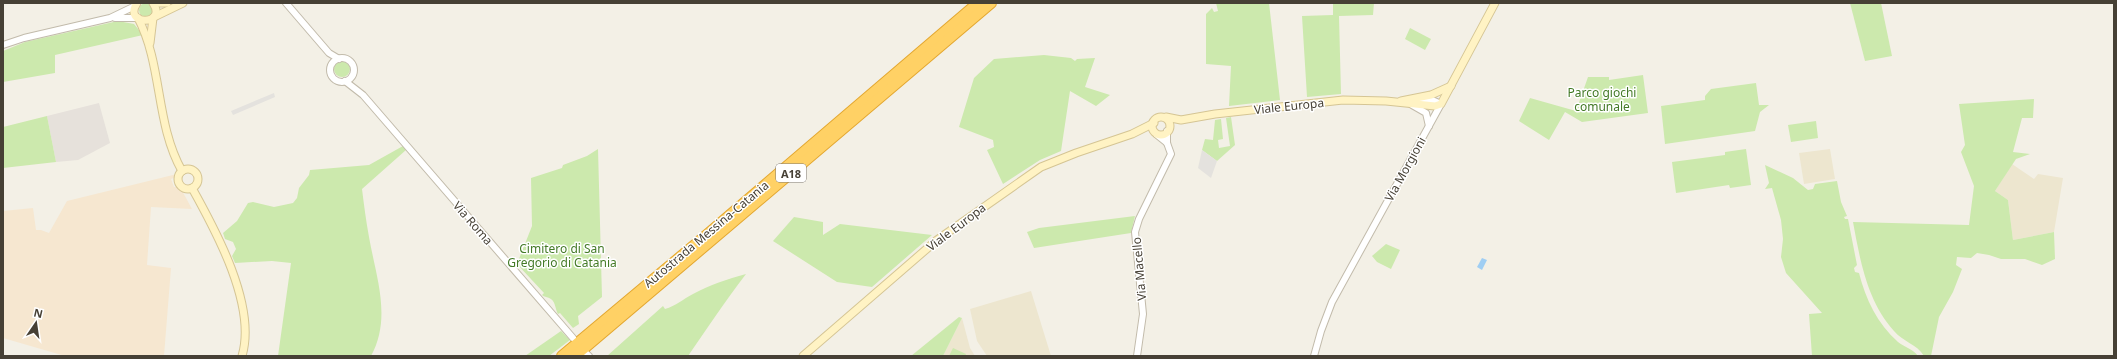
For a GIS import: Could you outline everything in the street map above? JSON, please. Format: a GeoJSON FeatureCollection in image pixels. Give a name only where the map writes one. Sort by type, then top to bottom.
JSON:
{"type":"FeatureCollection","features":[{"type":"Feature","properties":{"kind":"highway","name":"Autostrada Messina-Catania"},"geometry":{"type":"LineString","coordinates":[[562,356],[709,233],[978,3]]}},
{"type":"Feature","properties":{"kind":"highway"},"geometry":{"type":"LineString","coordinates":[[568,356],[984,3]]}},
{"type":"Feature","properties":{"kind":"highway","name":"Autostrada Messina-Catania"},"geometry":{"type":"LineString","coordinates":[[575,356],[991,3]]}},
{"type":"Feature","properties":{"kind":"main road"},"geometry":{"type":"LineString","coordinates":[[150,45],[153,17],[156,9],[153,3]]}},
{"type":"Feature","properties":{"kind":"main road"},"geometry":{"type":"LineString","coordinates":[[159,3],[167,3]]}},
{"type":"Feature","properties":{"kind":"main road"},"geometry":{"type":"LineString","coordinates":[[138,18],[146,21],[183,3]]}},
{"type":"Feature","properties":{"kind":"main road","name":"Via Morgioni"},"geometry":{"type":"LineString","coordinates":[[1441,104],[1496,3]]}},
{"type":"Feature","properties":{"kind":"main road"},"geometry":{"type":"LineString","coordinates":[[136,4],[134,11],[150,45],[164,126],[172,151],[182,171]]}},
{"type":"Feature","properties":{"kind":"main road"},"geometry":{"type":"LineString","coordinates":[[1411,102],[1451,86]]}},
{"type":"Feature","properties":{"kind":"main road","name":"Viale Europa"},"geometry":{"type":"LineString","coordinates":[[1181,120],[1343,100],[1411,102]]}},
{"type":"Feature","properties":{"kind":"main road"},"geometry":{"type":"LineString","coordinates":[[1411,102],[1435,106],[1441,104]]}},
{"type":"Feature","properties":{"kind":"main road"},"geometry":{"type":"LineString","coordinates":[[1132,134],[1154,123],[1159,117],[1181,120]]}},
{"type":"Feature","properties":{"kind":"main road"},"geometry":{"type":"LineString","coordinates":[[1166,117],[1169,123],[1167,129]]}},
{"type":"Feature","properties":{"kind":"main road"},"geometry":{"type":"LineString","coordinates":[[1132,134],[1163,134],[1167,129],[1181,120]]}},
{"type":"Feature","properties":{"kind":"main road"},"geometry":{"type":"LineString","coordinates":[[1154,123],[1153,129],[1156,134]]}},
{"type":"Feature","properties":{"kind":"main road","name":"Viale Europa"},"geometry":{"type":"LineString","coordinates":[[803,356],[937,240],[1031,174],[1052,162],[1132,134]]}},
{"type":"Feature","properties":{"kind":"main road"},"geometry":{"type":"LineString","coordinates":[[188,169],[197,174],[197,184],[192,188],[186,188],[180,184],[178,178],[182,171],[188,169]]}},
{"type":"Feature","properties":{"kind":"main road"},"geometry":{"type":"LineString","coordinates":[[192,188],[217,234],[234,277],[246,332],[242,356]]}},
{"type":"Feature","properties":{"kind":"street"},"geometry":{"type":"LineString","coordinates":[[286,3],[328,53],[339,59],[346,59],[351,62],[354,69],[353,75],[362,95]]}},
{"type":"Feature","properties":{"kind":"street"},"geometry":{"type":"LineString","coordinates":[[110,18],[136,4]]}},
{"type":"Feature","properties":{"kind":"street"},"geometry":{"type":"LineString","coordinates":[[3,46],[24,38],[110,18],[138,18]]}},
{"type":"Feature","properties":{"kind":"street"},"geometry":{"type":"LineString","coordinates":[[328,53],[332,65],[331,71],[333,77],[338,81],[345,81],[353,75]]}},
{"type":"Feature","properties":{"kind":"street"},"geometry":{"type":"LineString","coordinates":[[332,65],[339,59]]}},
{"type":"Feature","properties":{"kind":"street"},"geometry":{"type":"LineString","coordinates":[[345,81],[362,95]]}},
{"type":"Feature","properties":{"kind":"street","name":"Via Roma"},"geometry":{"type":"LineString","coordinates":[[362,95],[422,162],[573,338]]}},
{"type":"Feature","properties":{"kind":"street"},"geometry":{"type":"LineString","coordinates":[[1411,102],[1426,113],[1429,126]]}},
{"type":"Feature","properties":{"kind":"street","name":"Via Morgioni"},"geometry":{"type":"LineString","coordinates":[[1314,356],[1318,338],[1332,302],[1441,104]]}},
{"type":"Feature","properties":{"kind":"street","name":"Via Macello"},"geometry":{"type":"LineString","coordinates":[[1137,356],[1143,314],[1135,232],[1139,219],[1171,154],[1167,143],[1167,129]]}},
{"type":"Feature","properties":{"kind":"street"},"geometry":{"type":"LineString","coordinates":[[1156,134],[1167,143]]}},
{"type":"Feature","properties":{"kind":"shaded area"},"geometry":{"type":"Polygon","coordinates":[[[274,93],[275,97],[233,115],[231,111],[274,93]]]}},
{"type":"Feature","properties":{"kind":"shaded area"},"geometry":{"type":"Polygon","coordinates":[[[99,103],[110,143],[78,160],[56,162],[47,116],[99,103]]]}},
{"type":"Feature","properties":{"kind":"shaded area"},"geometry":{"type":"Polygon","coordinates":[[[1830,149],[1835,179],[1804,184],[1799,153],[1830,149]]]}},
{"type":"Feature","properties":{"kind":"shaded area"},"geometry":{"type":"Polygon","coordinates":[[[1202,150],[1217,161],[1211,178],[1198,168],[1202,150]]]}},
{"type":"Feature","properties":{"kind":"shaded area"},"geometry":{"type":"Polygon","coordinates":[[[2012,164],[2034,179],[2038,174],[2063,178],[2054,232],[2013,240],[2008,200],[1995,191],[2012,164]]]}},
{"type":"Feature","properties":{"kind":"shaded area"},"geometry":{"type":"Polygon","coordinates":[[[177,174],[176,177],[171,179],[174,187],[180,187],[192,209],[151,207],[147,265],[171,268],[164,356],[65,356],[3,338],[3,211],[33,208],[36,230],[49,233],[67,201],[177,174]]]}},
{"type":"Feature","properties":{"kind":"shaded area"},"geometry":{"type":"Polygon","coordinates":[[[1031,291],[1051,356],[987,356],[977,341],[970,309],[1031,291]]]}},
{"type":"Feature","properties":{"kind":"shaded area"},"geometry":{"type":"Polygon","coordinates":[[[962,318],[970,348],[975,356],[943,356],[962,318]]]}},
{"type":"Feature","properties":{"kind":"green space"},"geometry":{"type":"Polygon","coordinates":[[[146,3],[151,5],[153,10],[151,15],[146,17],[141,15],[139,10],[141,5],[146,3]]]}},
{"type":"Feature","properties":{"kind":"green space"},"geometry":{"type":"Polygon","coordinates":[[[1216,3],[1269,3],[1280,100],[1229,106],[1231,66],[1206,64],[1206,14],[1212,8],[1214,12],[1218,11],[1216,3]]]}},
{"type":"Feature","properties":{"kind":"green space"},"geometry":{"type":"Polygon","coordinates":[[[1333,3],[1374,3],[1373,15],[1339,16],[1341,94],[1307,97],[1302,16],[1333,15],[1333,3]]]}},
{"type":"Feature","properties":{"kind":"green space"},"geometry":{"type":"Polygon","coordinates":[[[1850,3],[1881,3],[1892,56],[1865,61],[1850,3]]]}},
{"type":"Feature","properties":{"kind":"green space"},"geometry":{"type":"Polygon","coordinates":[[[118,21],[134,24],[143,35],[55,55],[55,73],[3,82],[3,51],[25,42],[118,21]]]}},
{"type":"Feature","properties":{"kind":"green space"},"geometry":{"type":"Polygon","coordinates":[[[1410,28],[1431,39],[1425,50],[1405,39],[1410,28]]]}},
{"type":"Feature","properties":{"kind":"green space"},"geometry":{"type":"Polygon","coordinates":[[[1044,55],[1071,58],[1075,61],[1077,59],[1095,58],[1085,87],[1110,95],[1096,106],[1070,91],[1061,151],[1040,160],[1003,184],[987,150],[994,147],[993,140],[959,127],[974,78],[994,59],[1044,55]]]}},
{"type":"Feature","properties":{"kind":"green space"},"geometry":{"type":"Polygon","coordinates":[[[339,61],[345,61],[350,66],[348,75],[345,77],[339,77],[334,72],[334,66],[339,61]]]}},
{"type":"Feature","properties":{"kind":"green space","name":"Parco giochi comunale"},"geometry":{"type":"Polygon","coordinates":[[[1643,75],[1648,113],[1582,122],[1565,112],[1549,140],[1519,121],[1530,98],[1576,111],[1588,77],[1609,77],[1609,80],[1643,75]]]}},
{"type":"Feature","properties":{"kind":"green space"},"geometry":{"type":"Polygon","coordinates":[[[1756,83],[1759,105],[1769,105],[1760,112],[1755,131],[1665,144],[1661,106],[1705,100],[1705,96],[1711,89],[1756,83]]]}},
{"type":"Feature","properties":{"kind":"green space"},"geometry":{"type":"Polygon","coordinates":[[[2034,99],[2033,118],[2022,118],[2013,152],[2030,154],[2016,159],[1995,191],[2008,200],[2013,240],[2054,232],[2055,259],[2042,265],[2025,259],[2001,259],[1977,253],[1971,258],[1957,257],[1956,265],[1962,269],[1953,292],[1939,317],[1931,356],[1924,356],[1918,349],[1894,331],[1877,307],[1866,280],[1853,222],[1969,225],[1974,186],[1961,152],[1965,145],[1959,104],[2034,99]]]}},
{"type":"Feature","properties":{"kind":"green space"},"geometry":{"type":"Polygon","coordinates":[[[47,116],[56,162],[3,168],[3,127],[47,116]]]}},
{"type":"Feature","properties":{"kind":"green space"},"geometry":{"type":"Polygon","coordinates":[[[1231,117],[1235,145],[1217,161],[1202,150],[1205,139],[1213,140],[1215,120],[1221,119],[1223,139],[1218,140],[1219,148],[1230,146],[1226,118],[1231,117]]]}},
{"type":"Feature","properties":{"kind":"green space"},"geometry":{"type":"Polygon","coordinates":[[[1816,121],[1818,138],[1791,142],[1788,125],[1816,121]]]}},
{"type":"Feature","properties":{"kind":"green space"},"geometry":{"type":"Polygon","coordinates":[[[403,146],[406,150],[362,189],[368,231],[378,282],[381,312],[381,327],[371,356],[278,356],[291,263],[272,261],[235,263],[232,256],[236,249],[233,242],[225,239],[223,233],[237,221],[248,203],[253,202],[274,207],[293,203],[297,198],[299,188],[309,175],[310,170],[369,165],[403,146]]]}},
{"type":"Feature","properties":{"kind":"green space","name":"Cimitero di San Gregorio di Catania"},"geometry":{"type":"Polygon","coordinates":[[[598,149],[602,297],[578,316],[579,324],[573,328],[560,313],[558,314],[553,301],[542,295],[544,293],[517,264],[532,226],[531,178],[562,168],[563,165],[587,156],[598,149]]]}},
{"type":"Feature","properties":{"kind":"green space"},"geometry":{"type":"Polygon","coordinates":[[[1746,149],[1751,185],[1730,188],[1729,185],[1676,193],[1672,162],[1725,155],[1725,152],[1746,149]]]}},
{"type":"Feature","properties":{"kind":"green space"},"geometry":{"type":"Polygon","coordinates":[[[1765,165],[1793,178],[1808,190],[1813,189],[1815,184],[1837,181],[1841,202],[1847,216],[1844,217],[1845,219],[1848,219],[1857,265],[1854,268],[1855,272],[1859,273],[1869,302],[1884,327],[1898,342],[1918,356],[1812,356],[1809,314],[1822,313],[1786,273],[1781,257],[1783,239],[1781,220],[1772,188],[1765,189],[1769,183],[1765,165]]]}},
{"type":"Feature","properties":{"kind":"green space"},"geometry":{"type":"Polygon","coordinates":[[[1135,216],[1131,233],[1034,248],[1027,232],[1039,228],[1135,216]]]}},
{"type":"Feature","properties":{"kind":"green space"},"geometry":{"type":"Polygon","coordinates":[[[794,217],[823,222],[823,235],[840,224],[932,235],[872,287],[837,282],[773,241],[794,217]]]}},
{"type":"Feature","properties":{"kind":"green space"},"geometry":{"type":"Polygon","coordinates":[[[1386,244],[1400,250],[1391,269],[1377,262],[1372,256],[1386,244]]]}},
{"type":"Feature","properties":{"kind":"green space"},"geometry":{"type":"Polygon","coordinates":[[[746,274],[688,356],[607,356],[663,306],[665,309],[669,308],[706,288],[725,280],[746,274]]]}},
{"type":"Feature","properties":{"kind":"green space"},"geometry":{"type":"Polygon","coordinates":[[[959,317],[962,318],[943,356],[911,356],[959,317]]]}},
{"type":"Feature","properties":{"kind":"green space"},"geometry":{"type":"Polygon","coordinates":[[[561,331],[570,340],[549,356],[525,356],[561,331]]]}},
{"type":"Feature","properties":{"kind":"green space"},"geometry":{"type":"Polygon","coordinates":[[[953,348],[966,354],[965,356],[949,356],[953,348]]]}},
{"type":"Feature","properties":{"kind":"water"},"geometry":{"type":"Polygon","coordinates":[[[1482,258],[1487,260],[1482,270],[1477,267],[1482,258]]]}}]}
